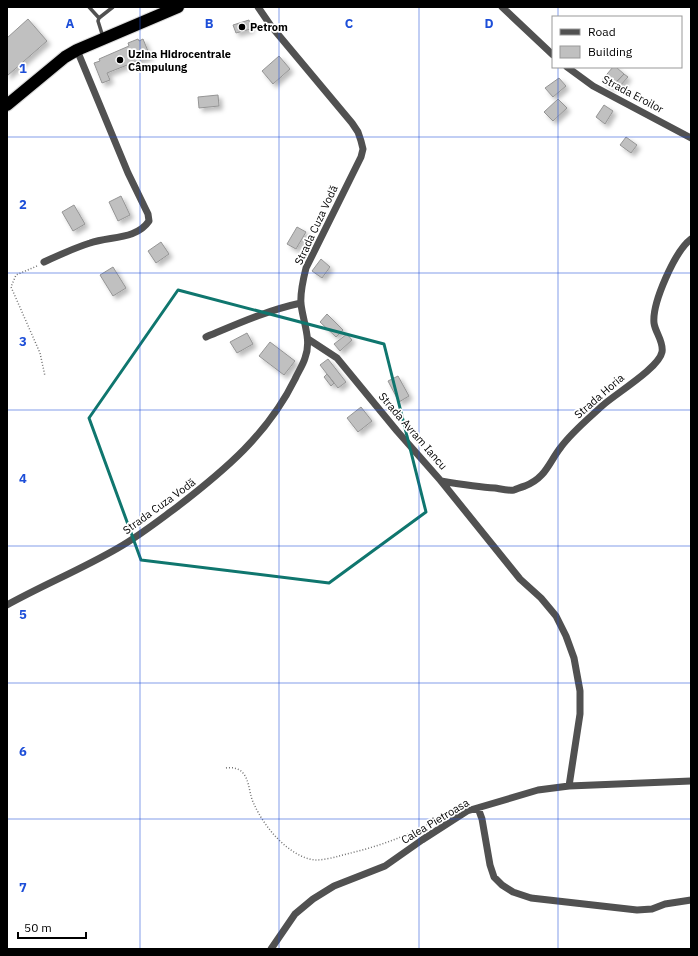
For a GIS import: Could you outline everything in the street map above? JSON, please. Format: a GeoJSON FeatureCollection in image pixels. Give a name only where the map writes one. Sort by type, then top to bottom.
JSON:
{"type":"FeatureCollection","features":[{"type":"Feature","properties":{"kind":"highway"},"geometry":{"type":"LineString","coordinates":[[7,105],[53,67],[77,50],[178,7]]}},
{"type":"Feature","properties":{"kind":"street","name":"Strada Cuza Vodă"},"geometry":{"type":"LineString","coordinates":[[7,604],[80,569],[119,548],[153,525],[229,466],[246,449],[266,425],[286,397],[305,358],[308,348],[308,339],[301,303],[302,284],[306,268],[361,157],[362,150],[358,132],[345,113],[271,26],[258,7]]}},
{"type":"Feature","properties":{"kind":"street"},"geometry":{"type":"LineString","coordinates":[[502,7],[552,54]]}},
{"type":"Feature","properties":{"kind":"street"},"geometry":{"type":"LineString","coordinates":[[44,262],[94,241],[124,236],[136,232],[145,227],[149,221],[148,214],[77,50]]}},
{"type":"Feature","properties":{"kind":"street","name":"Strada Eroilor"},"geometry":{"type":"LineString","coordinates":[[568,68],[593,86],[691,138]]}},
{"type":"Feature","properties":{"kind":"street","name":"Strada Horia"},"geometry":{"type":"LineString","coordinates":[[441,481],[477,487],[513,490],[527,485],[543,475],[561,446],[582,424],[608,401],[651,368],[660,358],[663,351],[654,325],[654,312],[666,278],[679,251],[691,239]]}},
{"type":"Feature","properties":{"kind":"street"},"geometry":{"type":"LineString","coordinates":[[206,337],[258,315],[301,303]]}},
{"type":"Feature","properties":{"kind":"street","name":"Strada Avram Iancu"},"geometry":{"type":"LineString","coordinates":[[308,339],[337,358],[397,431],[441,481],[520,579],[541,598],[556,616],[566,636],[574,658],[580,691],[580,714],[569,786]]}},
{"type":"Feature","properties":{"kind":"street","name":"Calea Pietroasa"},"geometry":{"type":"LineString","coordinates":[[271,949],[295,914],[313,898],[334,886],[385,866],[422,840],[467,812],[538,790],[569,786],[691,781]]}},
{"type":"Feature","properties":{"kind":"street"},"geometry":{"type":"LineString","coordinates":[[478,808],[482,819],[490,865],[494,877],[502,885],[513,892],[531,898],[637,910],[652,909],[664,904],[691,900]]}},
{"type":"Feature","properties":{"kind":"lane"},"geometry":{"type":"LineString","coordinates":[[89,7],[99,18],[98,21],[104,38]]}},
{"type":"Feature","properties":{"kind":"lane"},"geometry":{"type":"LineString","coordinates":[[99,18],[113,7]]}},
{"type":"Feature","properties":{"kind":"path"},"geometry":{"type":"LineString","coordinates":[[44,262],[16,275],[11,287],[40,353],[44,376]]}},
{"type":"Feature","properties":{"kind":"path"},"geometry":{"type":"LineString","coordinates":[[226,768],[234,767],[243,772],[253,804],[265,824],[275,836],[290,850],[302,856],[316,860],[354,852],[411,833],[435,821],[456,818]]}},
{"type":"Feature","properties":{"kind":"highlighted area"},"geometry":{"type":"Polygon","coordinates":[[[178,290],[384,344],[426,512],[329,583],[141,560],[89,418],[178,290]]]}},
{"type":"Feature","properties":{"kind":"building"},"geometry":{"type":"Polygon","coordinates":[[[28,19],[47,41],[7,76],[7,38],[28,19]]]}},
{"type":"Feature","properties":{"kind":"building","name":"Petrom"},"geometry":{"type":"Polygon","coordinates":[[[249,20],[251,29],[236,33],[233,25],[249,20]]]}},
{"type":"Feature","properties":{"kind":"building","name":"Uzina Hidrocentrale Câmpulung"},"geometry":{"type":"Polygon","coordinates":[[[138,39],[139,41],[143,39],[150,56],[107,73],[110,80],[102,83],[94,63],[100,61],[99,59],[129,46],[128,43],[138,39]]]}},
{"type":"Feature","properties":{"kind":"building"},"geometry":{"type":"Polygon","coordinates":[[[279,56],[290,69],[273,84],[262,71],[279,56]]]}},
{"type":"Feature","properties":{"kind":"building"},"geometry":{"type":"Polygon","coordinates":[[[612,68],[617,68],[624,74],[611,88],[602,80],[612,68]]]}},
{"type":"Feature","properties":{"kind":"building"},"geometry":{"type":"Polygon","coordinates":[[[624,74],[628,77],[620,86],[616,82],[624,74]]]}},
{"type":"Feature","properties":{"kind":"building"},"geometry":{"type":"Polygon","coordinates":[[[559,78],[566,86],[553,97],[545,88],[559,78]]]}},
{"type":"Feature","properties":{"kind":"building"},"geometry":{"type":"Polygon","coordinates":[[[218,95],[219,106],[199,108],[198,97],[218,95]]]}},
{"type":"Feature","properties":{"kind":"building"},"geometry":{"type":"Polygon","coordinates":[[[558,99],[567,108],[553,121],[544,112],[558,99]]]}},
{"type":"Feature","properties":{"kind":"building"},"geometry":{"type":"Polygon","coordinates":[[[604,105],[613,111],[605,124],[596,117],[604,105]]]}},
{"type":"Feature","properties":{"kind":"building"},"geometry":{"type":"Polygon","coordinates":[[[626,137],[637,145],[631,153],[620,145],[626,137]]]}},
{"type":"Feature","properties":{"kind":"building"},"geometry":{"type":"Polygon","coordinates":[[[121,196],[130,215],[118,221],[109,202],[121,196]]]}},
{"type":"Feature","properties":{"kind":"building"},"geometry":{"type":"Polygon","coordinates":[[[74,205],[85,224],[73,231],[62,212],[74,205]]]}},
{"type":"Feature","properties":{"kind":"building"},"geometry":{"type":"Polygon","coordinates":[[[297,227],[306,232],[296,249],[287,244],[297,227]]]}},
{"type":"Feature","properties":{"kind":"building"},"geometry":{"type":"Polygon","coordinates":[[[161,242],[169,254],[156,263],[148,251],[161,242]]]}},
{"type":"Feature","properties":{"kind":"building"},"geometry":{"type":"Polygon","coordinates":[[[321,259],[330,267],[322,278],[312,271],[321,259]]]}},
{"type":"Feature","properties":{"kind":"building"},"geometry":{"type":"Polygon","coordinates":[[[113,267],[126,288],[113,296],[100,275],[113,267]]]}},
{"type":"Feature","properties":{"kind":"building"},"geometry":{"type":"Polygon","coordinates":[[[327,314],[343,330],[336,337],[320,322],[327,314]]]}},
{"type":"Feature","properties":{"kind":"building"},"geometry":{"type":"Polygon","coordinates":[[[247,333],[253,344],[237,353],[230,342],[247,333]]]}},
{"type":"Feature","properties":{"kind":"building"},"geometry":{"type":"Polygon","coordinates":[[[347,334],[352,340],[340,351],[334,344],[347,334]]]}},
{"type":"Feature","properties":{"kind":"building"},"geometry":{"type":"Polygon","coordinates":[[[270,342],[295,361],[284,375],[259,356],[270,342]]]}},
{"type":"Feature","properties":{"kind":"building"},"geometry":{"type":"Polygon","coordinates":[[[328,359],[346,382],[338,388],[320,365],[328,359]]]}},
{"type":"Feature","properties":{"kind":"building"},"geometry":{"type":"Polygon","coordinates":[[[327,374],[334,383],[331,386],[324,377],[327,374]]]}},
{"type":"Feature","properties":{"kind":"building"},"geometry":{"type":"Polygon","coordinates":[[[398,376],[409,396],[399,402],[388,381],[398,376]]]}},
{"type":"Feature","properties":{"kind":"building"},"geometry":{"type":"Polygon","coordinates":[[[361,407],[372,421],[358,432],[347,418],[361,407]]]}},
{"type":"Feature","properties":{"kind":"place","name":"Petrom"},"geometry":{"type":"Point","coordinates":[242,27]}},
{"type":"Feature","properties":{"kind":"place","name":"Uzina Hidrocentrale Câmpulung"},"geometry":{"type":"Point","coordinates":[120,60]}}]}
